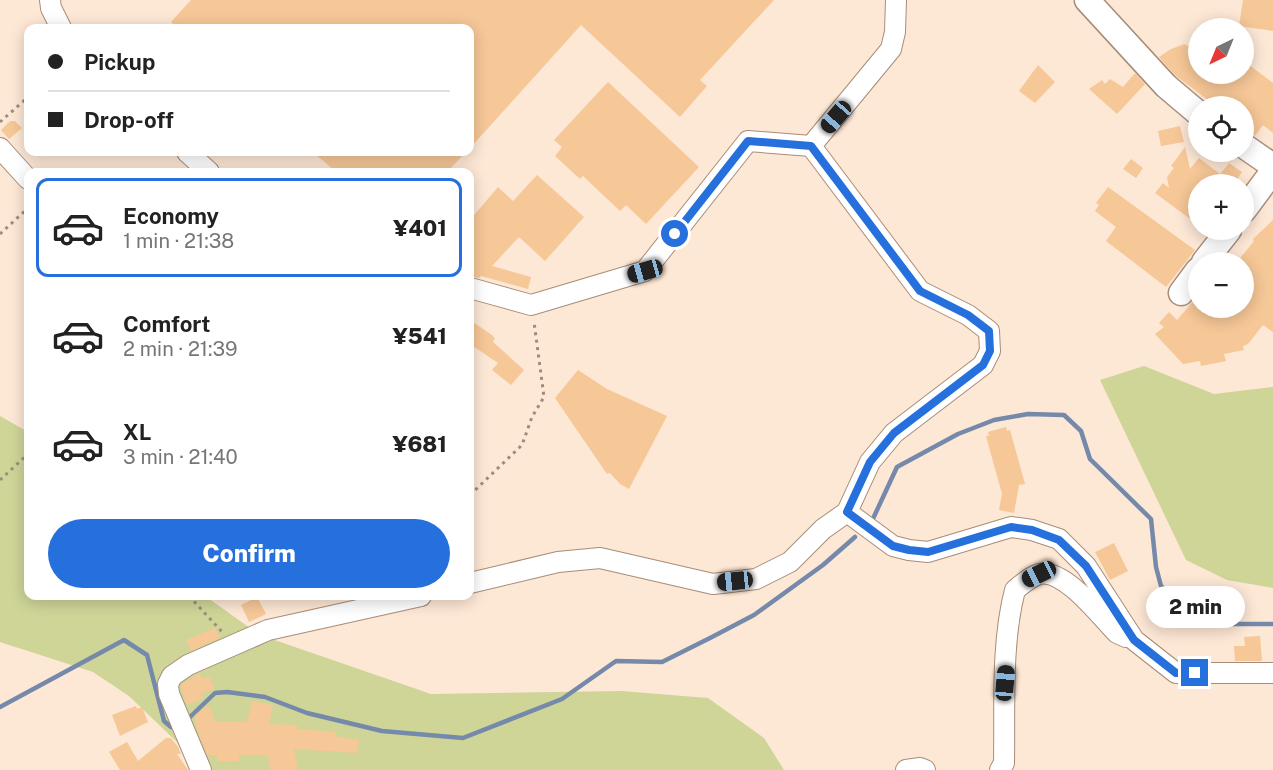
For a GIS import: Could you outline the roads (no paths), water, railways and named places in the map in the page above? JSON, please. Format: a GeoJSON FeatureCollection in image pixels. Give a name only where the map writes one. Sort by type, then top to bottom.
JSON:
{"type":"FeatureCollection","features":[{"type":"Feature","properties":{"kind":"street"},"geometry":{"type":"LineString","coordinates":[[51,0],[51,8],[59,24]]}},
{"type":"Feature","properties":{"kind":"street"},"geometry":{"type":"LineString","coordinates":[[811,146],[891,49],[895,32],[896,0]]}},
{"type":"Feature","properties":{"kind":"street"},"geometry":{"type":"LineString","coordinates":[[1087,0],[1166,86],[1188,105]]}},
{"type":"Feature","properties":{"kind":"street"},"geometry":{"type":"LineString","coordinates":[[474,289],[531,304],[645,271],[748,141],[811,146],[920,291],[968,315],[989,331],[990,351],[983,365],[894,433],[870,462],[847,512],[823,529],[790,562],[756,579],[713,584],[600,558],[558,562],[474,583]]}},
{"type":"Feature","properties":{"kind":"street"},"geometry":{"type":"LineString","coordinates":[[0,148],[24,175]]}},
{"type":"Feature","properties":{"kind":"street"},"geometry":{"type":"LineString","coordinates":[[1254,153],[1273,166]]}},
{"type":"Feature","properties":{"kind":"street"},"geometry":{"type":"LineString","coordinates":[[191,156],[205,168]]}},
{"type":"Feature","properties":{"kind":"street"},"geometry":{"type":"LineString","coordinates":[[1254,197],[1273,171]]}},
{"type":"Feature","properties":{"kind":"street"},"geometry":{"type":"LineString","coordinates":[[1212,252],[1221,240]]}},
{"type":"Feature","properties":{"kind":"street"},"geometry":{"type":"LineString","coordinates":[[1181,293],[1188,284]]}},
{"type":"Feature","properties":{"kind":"street"},"geometry":{"type":"LineString","coordinates":[[847,512],[893,546],[909,550],[928,552],[1011,527],[1032,530],[1059,540],[1086,566],[1134,640]]}},
{"type":"Feature","properties":{"kind":"street"},"geometry":{"type":"LineString","coordinates":[[1000,770],[1004,763],[1005,683],[1011,604],[1015,590],[1039,574],[1053,574],[1070,585],[1117,633],[1134,640],[1176,673],[1273,673]]}},
{"type":"Feature","properties":{"kind":"street"},"geometry":{"type":"LineString","coordinates":[[201,770],[179,722],[168,684],[172,676],[188,665],[268,630],[396,600]]}},
{"type":"Feature","properties":{"kind":"street"},"geometry":{"type":"LineString","coordinates":[[906,770],[920,768],[925,770]]}},
{"type":"Feature","properties":{"kind":"waterway"},"geometry":{"type":"LineString","coordinates":[[871,523],[897,467],[958,434],[994,420],[1028,414],[1064,415],[1081,431],[1090,459],[1151,519],[1156,567],[1161,586],[1192,615],[1219,624],[1273,624]]}},
{"type":"Feature","properties":{"kind":"waterway"},"geometry":{"type":"LineString","coordinates":[[190,717],[215,693],[227,692],[265,697],[307,713],[382,731],[463,738],[562,699],[616,661],[662,662],[712,637],[754,615],[823,565],[855,537]]}},
{"type":"Feature","properties":{"kind":"waterway"},"geometry":{"type":"LineString","coordinates":[[0,707],[124,640],[147,655],[164,721],[171,727]]}}]}
